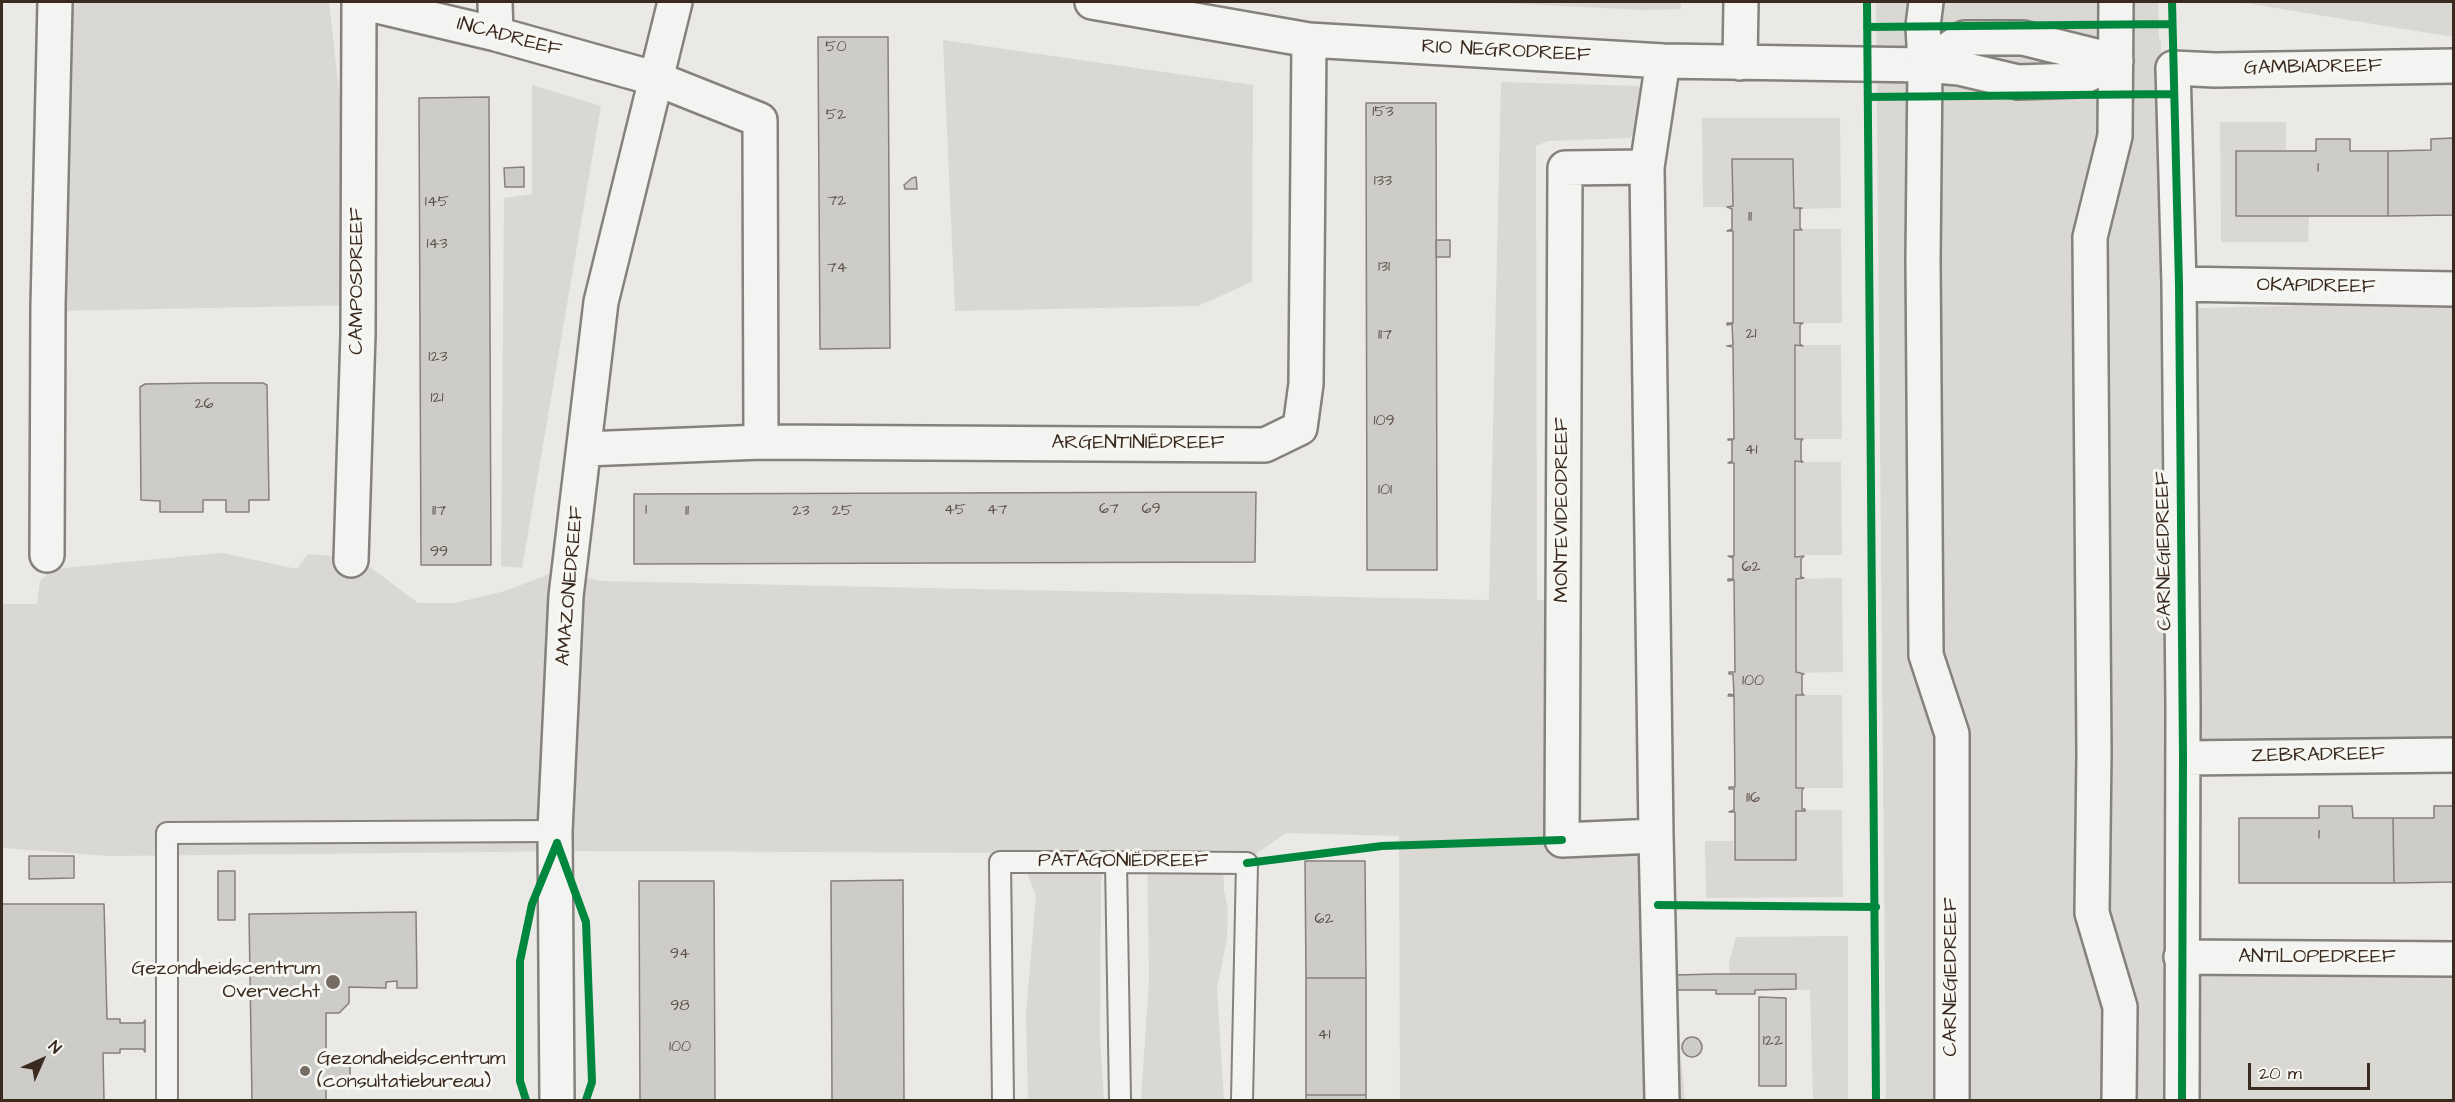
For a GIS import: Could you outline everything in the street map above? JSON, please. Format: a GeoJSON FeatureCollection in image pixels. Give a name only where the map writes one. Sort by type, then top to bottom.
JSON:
{"type":"FeatureCollection","features":[{"type":"Feature","properties":{"kind":"street"},"geometry":{"type":"LineString","coordinates":[[47,555],[48,294],[55,2]]}},
{"type":"Feature","properties":{"kind":"street","name":"INCADREEF"},"geometry":{"type":"LineString","coordinates":[[359,2],[496,34],[657,79]]}},
{"type":"Feature","properties":{"kind":"street","name":"CAMPOSDREEF"},"geometry":{"type":"LineString","coordinates":[[351,560],[358,334],[359,2]]}},
{"type":"Feature","properties":{"kind":"street"},"geometry":{"type":"LineString","coordinates":[[495,2],[496,34]]}},
{"type":"Feature","properties":{"kind":"street","name":"AMAZONEDREEF"},"geometry":{"type":"LineString","coordinates":[[557,1101],[555,831],[566,596],[602,302],[675,2]]}},
{"type":"Feature","properties":{"kind":"street","name":"RIO NEGRODREEF"},"geometry":{"type":"LineString","coordinates":[[1092,2],[1310,40],[1663,61],[1925,65]]}},
{"type":"Feature","properties":{"kind":"street"},"geometry":{"type":"LineString","coordinates":[[1740,63],[1741,2]]}},
{"type":"Feature","properties":{"kind":"street","name":"CARNEGIEDREEF"},"geometry":{"type":"LineString","coordinates":[[1926,2],[1923,26],[1925,65],[1923,272],[1926,655],[1952,734],[1952,1101]]}},
{"type":"Feature","properties":{"kind":"street"},"geometry":{"type":"LineString","coordinates":[[2116,2],[2115,136],[2090,237],[2094,753],[2092,913],[2120,1007],[2120,1101]]}},
{"type":"Feature","properties":{"kind":"street"},"geometry":{"type":"LineString","coordinates":[[1925,65],[1965,38],[2023,38],[2116,60]]}},
{"type":"Feature","properties":{"kind":"street","name":"ARGENTINIËDREEF"},"geometry":{"type":"LineString","coordinates":[[585,449],[761,442],[1265,445],[1299,428],[1306,384],[1310,40]]}},
{"type":"Feature","properties":{"kind":"street"},"geometry":{"type":"LineString","coordinates":[[1925,65],[1959,68],[2018,82],[2077,80],[2116,60]]}},
{"type":"Feature","properties":{"kind":"street"},"geometry":{"type":"LineString","coordinates":[[1662,1101],[1647,167],[1663,61]]}},
{"type":"Feature","properties":{"kind":"street","name":"GAMBIADREEF"},"geometry":{"type":"LineString","coordinates":[[2173,68],[2215,70],[2454,66]]}},
{"type":"Feature","properties":{"kind":"street","name":"CARNEGIEDREEF"},"geometry":{"type":"LineString","coordinates":[[2173,68],[2179,284],[2183,758],[2182,1101]]}},
{"type":"Feature","properties":{"kind":"street"},"geometry":{"type":"LineString","coordinates":[[657,79],[760,120],[761,442]]}},
{"type":"Feature","properties":{"kind":"street","name":"MONTEVIDEODREEF"},"geometry":{"type":"LineString","coordinates":[[1647,167],[1565,168],[1562,840],[1656,836]]}},
{"type":"Feature","properties":{"kind":"street","name":"OKAPIDREEF"},"geometry":{"type":"LineString","coordinates":[[2179,284],[2454,289]]}},
{"type":"Feature","properties":{"kind":"street","name":"ZEBRADREEF"},"geometry":{"type":"LineString","coordinates":[[2183,758],[2454,755]]}},
{"type":"Feature","properties":{"kind":"street","name":"ANTILOPEDREEF"},"geometry":{"type":"LineString","coordinates":[[2181,957],[2454,958]]}},
{"type":"Feature","properties":{"kind":"lane"},"geometry":{"type":"LineString","coordinates":[[167,1101],[167,833],[555,831]]}},
{"type":"Feature","properties":{"kind":"lane","name":"PATAGONIËDREEF"},"geometry":{"type":"LineString","coordinates":[[1003,1101],[1000,862],[1247,863],[1242,1101]]}},
{"type":"Feature","properties":{"kind":"lane"},"geometry":{"type":"LineString","coordinates":[[1116,862],[1120,1101]]}},
{"type":"Feature","properties":{"kind":"shaded area"},"geometry":{"type":"Polygon","coordinates":[[[60,2],[329,2],[363,305],[53,311],[60,2]]]}},
{"type":"Feature","properties":{"kind":"shaded area"},"geometry":{"type":"Polygon","coordinates":[[[1478,2],[1681,2],[1681,9],[1645,10],[1478,2]]]}},
{"type":"Feature","properties":{"kind":"shaded area"},"geometry":{"type":"Polygon","coordinates":[[[1876,2],[2158,2],[2161,41],[2164,309],[2453,302],[2453,755],[2183,758],[2181,957],[2453,959],[2453,1100],[1886,1100],[1876,2]]]}},
{"type":"Feature","properties":{"kind":"shaded area"},"geometry":{"type":"Polygon","coordinates":[[[2239,2],[2453,2],[2453,37],[2239,2]]]}},
{"type":"Feature","properties":{"kind":"shaded area"},"geometry":{"type":"Polygon","coordinates":[[[943,40],[1253,85],[1252,282],[1198,306],[955,311],[943,40]]]}},
{"type":"Feature","properties":{"kind":"shaded area"},"geometry":{"type":"Polygon","coordinates":[[[1501,82],[1640,86],[1643,123],[1630,138],[1548,141],[1536,146],[1537,600],[1568,600],[1567,845],[1661,841],[1685,1100],[1400,1100],[1399,836],[1286,833],[1249,859],[1223,859],[1224,891],[1228,908],[1227,939],[1217,988],[1224,1100],[1141,1100],[1149,979],[1147,856],[1107,854],[1101,881],[1100,1040],[1104,1100],[1028,1100],[1026,1014],[1036,896],[1019,853],[585,851],[108,856],[2,848],[2,604],[37,604],[40,581],[52,569],[222,553],[297,569],[308,554],[358,558],[418,603],[455,603],[505,591],[555,572],[601,581],[1489,600],[1501,82]]]}},
{"type":"Feature","properties":{"kind":"shaded area"},"geometry":{"type":"Polygon","coordinates":[[[532,85],[601,106],[522,568],[501,566],[504,198],[532,194],[532,85]]]}},
{"type":"Feature","properties":{"kind":"shaded area"},"geometry":{"type":"Polygon","coordinates":[[[1702,118],[1840,118],[1841,208],[1795,209],[1794,158],[1733,158],[1733,207],[1703,207],[1702,118]]]}},
{"type":"Feature","properties":{"kind":"shaded area"},"geometry":{"type":"Polygon","coordinates":[[[2220,122],[2286,122],[2286,150],[2236,151],[2237,216],[2309,216],[2308,242],[2221,242],[2220,122]]]}},
{"type":"Feature","properties":{"kind":"shaded area"},"geometry":{"type":"Polygon","coordinates":[[[1795,229],[1841,229],[1842,323],[1795,323],[1795,229]]]}},
{"type":"Feature","properties":{"kind":"shaded area"},"geometry":{"type":"Polygon","coordinates":[[[1796,345],[1841,345],[1842,439],[1796,439],[1796,345]]]}},
{"type":"Feature","properties":{"kind":"shaded area"},"geometry":{"type":"Polygon","coordinates":[[[1796,462],[1841,462],[1842,555],[1796,555],[1796,462]]]}},
{"type":"Feature","properties":{"kind":"shaded area"},"geometry":{"type":"Polygon","coordinates":[[[1842,578],[1843,672],[1797,673],[1796,579],[1842,578]]]}},
{"type":"Feature","properties":{"kind":"shaded area"},"geometry":{"type":"Polygon","coordinates":[[[1796,695],[1842,695],[1843,788],[1797,788],[1796,695]]]}},
{"type":"Feature","properties":{"kind":"shaded area"},"geometry":{"type":"Polygon","coordinates":[[[1795,810],[1842,810],[1843,897],[1706,898],[1705,841],[1733,841],[1734,861],[1795,860],[1795,810]]]}},
{"type":"Feature","properties":{"kind":"shaded area"},"geometry":{"type":"Polygon","coordinates":[[[1848,936],[1848,1100],[1813,1100],[1810,990],[1731,987],[1729,962],[1736,937],[1848,936]]]}},
{"type":"Feature","properties":{"kind":"building"},"geometry":{"type":"Polygon","coordinates":[[[818,37],[888,37],[890,348],[820,349],[818,37]]]}},
{"type":"Feature","properties":{"kind":"building"},"geometry":{"type":"Polygon","coordinates":[[[489,97],[491,565],[421,565],[419,98],[489,97]]]}},
{"type":"Feature","properties":{"kind":"building"},"geometry":{"type":"Polygon","coordinates":[[[1366,103],[1436,103],[1437,570],[1367,570],[1366,103]]]}},
{"type":"Feature","properties":{"kind":"building"},"geometry":{"type":"Polygon","coordinates":[[[2454,138],[2454,215],[2388,216],[2388,151],[2431,150],[2431,139],[2454,138]]]}},
{"type":"Feature","properties":{"kind":"building"},"geometry":{"type":"Polygon","coordinates":[[[2316,139],[2350,139],[2350,151],[2388,151],[2388,216],[2236,216],[2236,151],[2316,151],[2316,139]]]}},
{"type":"Feature","properties":{"kind":"building"},"geometry":{"type":"Polygon","coordinates":[[[1732,159],[1793,159],[1794,208],[1802,208],[1800,209],[1800,228],[1802,230],[1794,230],[1794,323],[1803,323],[1800,325],[1800,344],[1803,346],[1795,345],[1795,439],[1803,439],[1801,441],[1801,460],[1803,462],[1795,461],[1795,557],[1804,556],[1801,559],[1801,577],[1804,578],[1796,579],[1796,672],[1804,674],[1802,674],[1802,693],[1804,695],[1796,695],[1796,788],[1804,788],[1802,790],[1802,809],[1805,811],[1796,811],[1796,860],[1735,860],[1735,812],[1729,812],[1734,810],[1734,789],[1729,789],[1729,787],[1735,787],[1734,696],[1728,696],[1729,694],[1734,695],[1733,674],[1729,672],[1735,672],[1734,580],[1728,581],[1728,579],[1733,579],[1733,558],[1728,556],[1734,556],[1734,463],[1728,463],[1732,461],[1732,440],[1728,439],[1734,439],[1733,347],[1727,346],[1733,345],[1732,324],[1727,325],[1727,323],[1733,323],[1733,231],[1727,231],[1732,229],[1732,209],[1727,207],[1733,206],[1732,159]]]}},
{"type":"Feature","properties":{"kind":"building"},"geometry":{"type":"Polygon","coordinates":[[[524,167],[524,187],[505,187],[504,168],[524,167]]]}},
{"type":"Feature","properties":{"kind":"building"},"geometry":{"type":"Polygon","coordinates":[[[916,177],[917,189],[905,189],[904,185],[916,177]]]}},
{"type":"Feature","properties":{"kind":"building"},"geometry":{"type":"Polygon","coordinates":[[[1436,240],[1450,240],[1450,257],[1436,257],[1436,240]]]}},
{"type":"Feature","properties":{"kind":"building"},"geometry":{"type":"Polygon","coordinates":[[[263,383],[267,385],[269,500],[249,500],[249,512],[226,512],[226,500],[203,500],[203,512],[160,512],[160,501],[141,500],[140,387],[145,384],[263,383]]]}},
{"type":"Feature","properties":{"kind":"building"},"geometry":{"type":"Polygon","coordinates":[[[1256,492],[1255,562],[634,564],[634,494],[1256,492]]]}},
{"type":"Feature","properties":{"kind":"building"},"geometry":{"type":"Polygon","coordinates":[[[2319,806],[2352,806],[2353,818],[2393,818],[2394,883],[2239,883],[2239,818],[2319,818],[2319,806]]]}},
{"type":"Feature","properties":{"kind":"building"},"geometry":{"type":"Polygon","coordinates":[[[2434,806],[2454,806],[2454,882],[2394,883],[2393,818],[2434,818],[2434,806]]]}},
{"type":"Feature","properties":{"kind":"building"},"geometry":{"type":"Polygon","coordinates":[[[29,856],[74,856],[74,878],[29,879],[29,856]]]}},
{"type":"Feature","properties":{"kind":"building"},"geometry":{"type":"Polygon","coordinates":[[[1305,861],[1365,861],[1366,978],[1306,978],[1305,861]]]}},
{"type":"Feature","properties":{"kind":"building"},"geometry":{"type":"Polygon","coordinates":[[[218,871],[235,871],[235,920],[218,920],[218,871]]]}},
{"type":"Feature","properties":{"kind":"building"},"geometry":{"type":"Polygon","coordinates":[[[903,880],[904,1100],[832,1100],[831,881],[903,880]]]}},
{"type":"Feature","properties":{"kind":"building"},"geometry":{"type":"Polygon","coordinates":[[[639,881],[714,881],[715,1100],[640,1100],[639,881]]]}},
{"type":"Feature","properties":{"kind":"building"},"geometry":{"type":"Polygon","coordinates":[[[2,904],[104,904],[107,1019],[120,1019],[120,1023],[143,1023],[145,1020],[145,1052],[143,1049],[120,1049],[120,1053],[103,1053],[104,1100],[2,1100],[2,904]]]}},
{"type":"Feature","properties":{"kind":"building"},"geometry":{"type":"Polygon","coordinates":[[[416,912],[417,988],[397,988],[397,981],[386,982],[386,988],[349,987],[349,1003],[339,1013],[326,1013],[326,1061],[350,1062],[350,1085],[326,1085],[326,1100],[252,1100],[249,914],[416,912]]]}},
{"type":"Feature","properties":{"kind":"building"},"geometry":{"type":"Polygon","coordinates":[[[1796,974],[1796,989],[1755,990],[1755,994],[1716,994],[1716,990],[1675,990],[1675,975],[1796,974]]]}},
{"type":"Feature","properties":{"kind":"building"},"geometry":{"type":"Polygon","coordinates":[[[1306,978],[1366,978],[1366,1095],[1306,1095],[1306,978]]]}},
{"type":"Feature","properties":{"kind":"building"},"geometry":{"type":"Polygon","coordinates":[[[1759,997],[1786,998],[1786,1086],[1759,1086],[1759,997]]]}},
{"type":"Feature","properties":{"kind":"building"},"geometry":{"type":"Polygon","coordinates":[[[1692,1037],[1699,1040],[1702,1047],[1699,1054],[1692,1057],[1685,1054],[1682,1047],[1685,1040],[1692,1037]]]}},
{"type":"Feature","properties":{"kind":"building"},"geometry":{"type":"Polygon","coordinates":[[[1306,1095],[1366,1095],[1366,1100],[1306,1100],[1306,1095]]]}},
{"type":"Feature","properties":{"kind":"cycle path"},"geometry":{"type":"LineString","coordinates":[[1867,2],[1876,1100]]}},
{"type":"Feature","properties":{"kind":"cycle path"},"geometry":{"type":"LineString","coordinates":[[2172,2],[2179,284],[2183,758],[2182,1100]]}},
{"type":"Feature","properties":{"kind":"cycle path"},"geometry":{"type":"LineString","coordinates":[[1867,27],[2172,24]]}},
{"type":"Feature","properties":{"kind":"cycle path"},"geometry":{"type":"LineString","coordinates":[[1868,97],[2173,94]]}},
{"type":"Feature","properties":{"kind":"cycle path"},"geometry":{"type":"LineString","coordinates":[[1247,863],[1382,846],[1562,840]]}},
{"type":"Feature","properties":{"kind":"cycle path"},"geometry":{"type":"LineString","coordinates":[[557,843],[586,922],[592,1082],[586,1100]]}},
{"type":"Feature","properties":{"kind":"cycle path"},"geometry":{"type":"LineString","coordinates":[[526,1100],[520,1081],[520,961],[532,904],[557,843]]}},
{"type":"Feature","properties":{"kind":"cycle path"},"geometry":{"type":"LineString","coordinates":[[1658,905],[1876,907]]}},
{"type":"Feature","properties":{"kind":"place","name":"Gezondheidscentrum Overvecht"},"geometry":{"type":"Point","coordinates":[333,982]}},
{"type":"Feature","properties":{"kind":"place","name":"Gezondheidscentrum (consultatiebureau)"},"geometry":{"type":"Point","coordinates":[305,1071]}}]}
